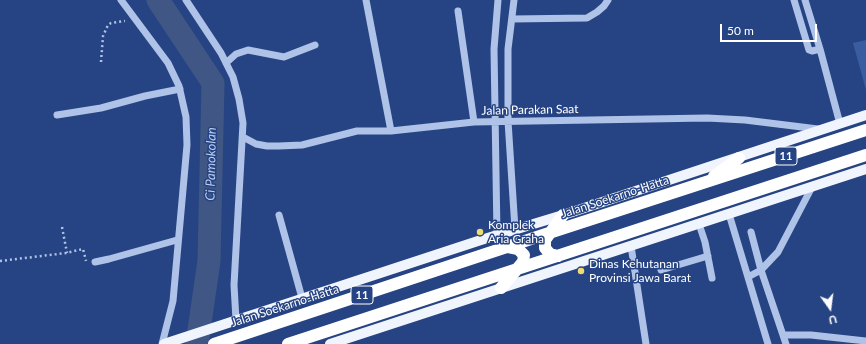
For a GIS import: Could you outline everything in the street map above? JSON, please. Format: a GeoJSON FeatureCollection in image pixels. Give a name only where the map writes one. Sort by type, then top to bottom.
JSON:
{"type":"FeatureCollection","features":[{"type":"Feature","properties":{"kind":"highway","name":"Jalan Soekarno-Hatta"},"geometry":{"type":"LineString","coordinates":[[215,344],[866,130]]}},
{"type":"Feature","properties":{"kind":"highway","name":"11"},"geometry":{"type":"LineString","coordinates":[[288,344],[866,155]]}},
{"type":"Feature","properties":{"kind":"highway"},"geometry":{"type":"LineString","coordinates":[[707,182],[738,158]]}},
{"type":"Feature","properties":{"kind":"highway"},"geometry":{"type":"LineString","coordinates":[[558,256],[550,254],[544,248],[545,240],[549,233],[563,215]]}},
{"type":"Feature","properties":{"kind":"highway"},"geometry":{"type":"LineString","coordinates":[[501,288],[523,262],[524,255],[518,249],[508,247]]}},
{"type":"Feature","properties":{"kind":"main road"},"geometry":{"type":"LineString","coordinates":[[821,130],[866,115]]}},
{"type":"Feature","properties":{"kind":"main road","name":"Jalan Soekarno-Hatta"},"geometry":{"type":"LineString","coordinates":[[163,344],[821,130]]}},
{"type":"Feature","properties":{"kind":"main road"},"geometry":{"type":"LineString","coordinates":[[330,344],[866,170]]}},
{"type":"Feature","properties":{"kind":"street"},"geometry":{"type":"LineString","coordinates":[[121,0],[168,63],[180,89],[186,117],[187,145],[173,301],[163,344]]}},
{"type":"Feature","properties":{"kind":"street"},"geometry":{"type":"LineString","coordinates":[[186,0],[221,53],[233,77],[243,123],[234,285],[236,320]]}},
{"type":"Feature","properties":{"kind":"street"},"geometry":{"type":"LineString","coordinates":[[366,0],[391,131]]}},
{"type":"Feature","properties":{"kind":"street"},"geometry":{"type":"LineString","coordinates":[[497,235],[494,49],[498,0]]}},
{"type":"Feature","properties":{"kind":"street"},"geometry":{"type":"LineString","coordinates":[[514,0],[508,49],[508,121],[515,229]]}},
{"type":"Feature","properties":{"kind":"street"},"geometry":{"type":"LineString","coordinates":[[512,19],[586,18],[597,12],[608,0]]}},
{"type":"Feature","properties":{"kind":"street"},"geometry":{"type":"LineString","coordinates":[[794,0],[809,50],[812,51],[820,49]]}},
{"type":"Feature","properties":{"kind":"street"},"geometry":{"type":"LineString","coordinates":[[805,0],[840,124]]}},
{"type":"Feature","properties":{"kind":"street"},"geometry":{"type":"LineString","coordinates":[[458,11],[474,122]]}},
{"type":"Feature","properties":{"kind":"street"},"geometry":{"type":"LineString","coordinates":[[226,63],[236,54],[248,50],[284,57],[315,45]]}},
{"type":"Feature","properties":{"kind":"street"},"geometry":{"type":"LineString","coordinates":[[494,49],[508,49]]}},
{"type":"Feature","properties":{"kind":"street"},"geometry":{"type":"LineString","coordinates":[[57,115],[101,108],[145,96],[180,89]]}},
{"type":"Feature","properties":{"kind":"street","name":"Jalan Parakan Saat"},"geometry":{"type":"LineString","coordinates":[[243,137],[256,144],[279,146],[302,145],[357,131],[391,131],[474,122],[707,118],[745,120],[821,130]]}},
{"type":"Feature","properties":{"kind":"street"},"geometry":{"type":"LineString","coordinates":[[748,277],[761,270],[778,252],[812,187]]}},
{"type":"Feature","properties":{"kind":"street"},"geometry":{"type":"LineString","coordinates":[[729,214],[768,344]]}},
{"type":"Feature","properties":{"kind":"street"},"geometry":{"type":"LineString","coordinates":[[279,215],[302,298]]}},
{"type":"Feature","properties":{"kind":"street"},"geometry":{"type":"LineString","coordinates":[[699,224],[708,256],[712,278]]}},
{"type":"Feature","properties":{"kind":"street"},"geometry":{"type":"LineString","coordinates":[[751,232],[761,270],[786,344]]}},
{"type":"Feature","properties":{"kind":"street"},"geometry":{"type":"LineString","coordinates":[[95,262],[178,240]]}},
{"type":"Feature","properties":{"kind":"street"},"geometry":{"type":"LineString","coordinates":[[631,246],[646,344]]}},
{"type":"Feature","properties":{"kind":"street"},"geometry":{"type":"LineString","coordinates":[[661,270],[708,256]]}},
{"type":"Feature","properties":{"kind":"street"},"geometry":{"type":"LineString","coordinates":[[783,335],[866,341]]}},
{"type":"Feature","properties":{"kind":"path"},"geometry":{"type":"LineString","coordinates":[[101,62],[103,36],[108,25],[111,23],[135,19]]}},
{"type":"Feature","properties":{"kind":"path"},"geometry":{"type":"LineString","coordinates":[[62,227],[67,252]]}},
{"type":"Feature","properties":{"kind":"path"},"geometry":{"type":"LineString","coordinates":[[0,261],[83,249],[87,266],[94,265],[93,262],[95,262]]}},
{"type":"Feature","properties":{"kind":"shaded area"},"geometry":{"type":"Polygon","coordinates":[[[866,40],[866,90],[853,43],[866,40]]]}},
{"type":"Feature","properties":{"kind":"waterway","name":"Ci Pamokolan"},"geometry":{"type":"LineString","coordinates":[[158,0],[213,83],[209,261],[197,344]]}},
{"type":"Feature","properties":{"kind":"place","name":"Komplek Aria Graha"},"geometry":{"type":"Point","coordinates":[480,232]}},
{"type":"Feature","properties":{"kind":"place","name":"Dinas Kehutanan Provinsi Jawa Barat"},"geometry":{"type":"Point","coordinates":[581,271]}}]}
